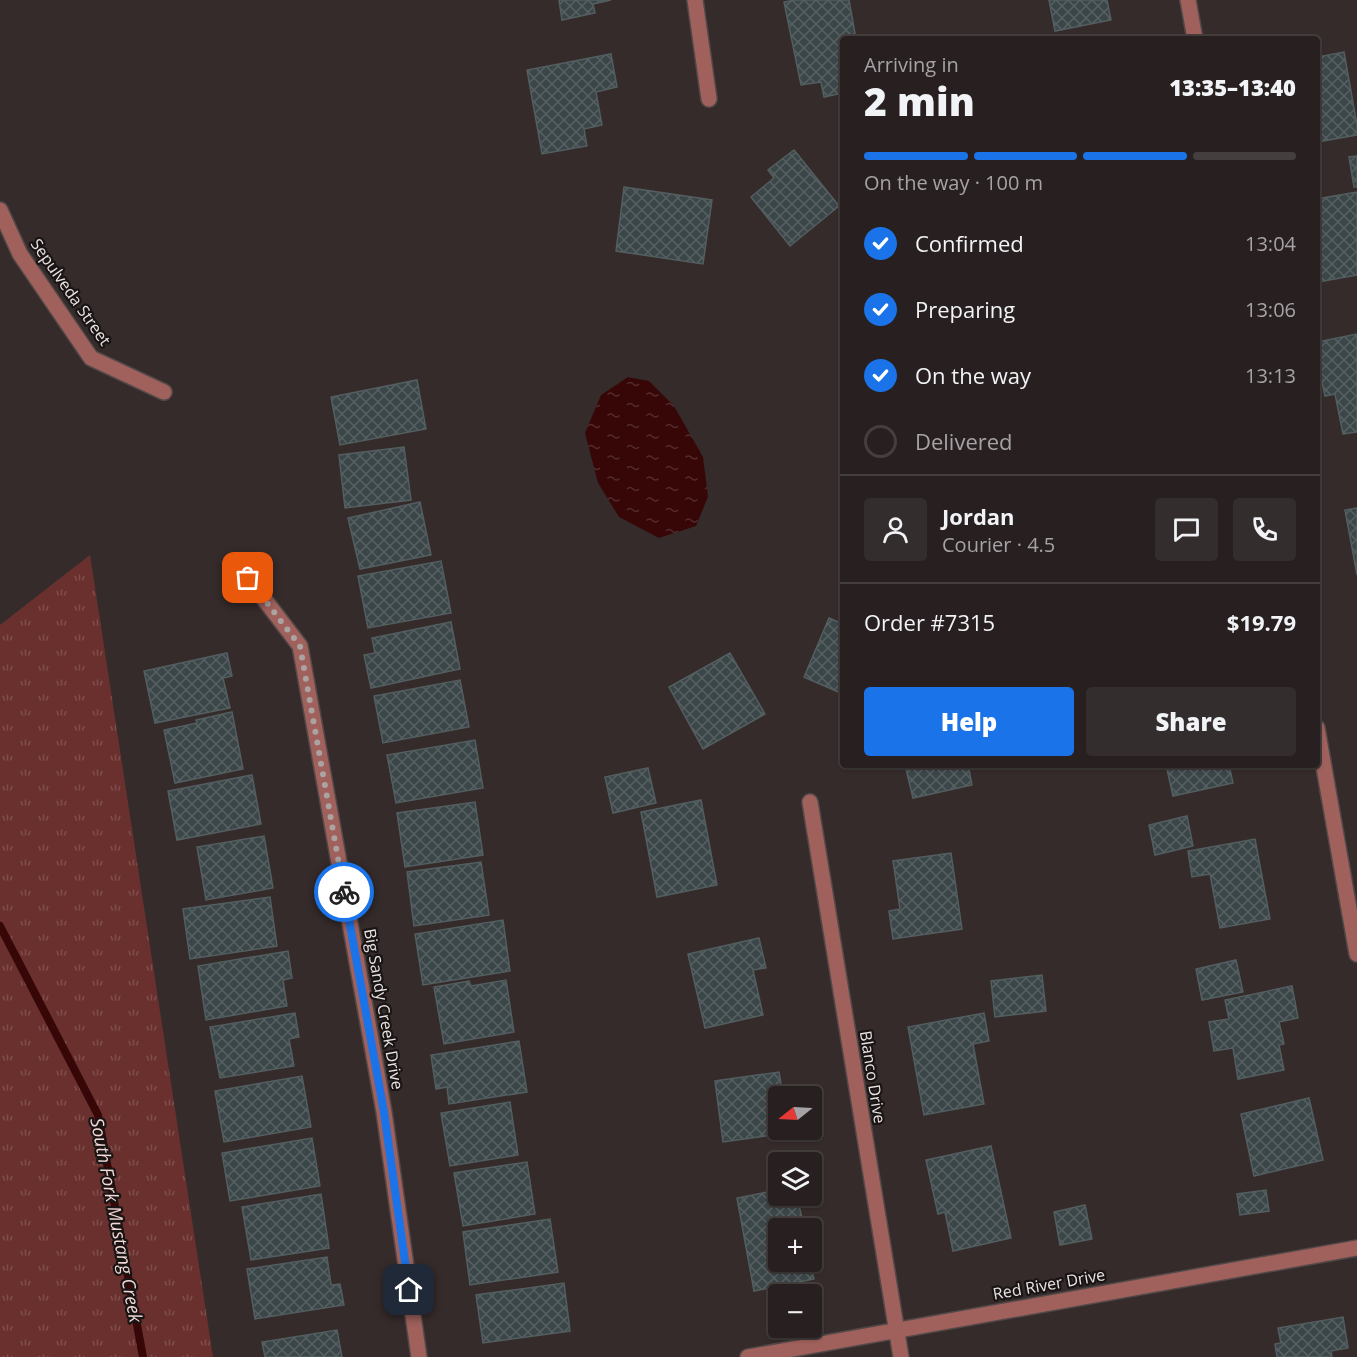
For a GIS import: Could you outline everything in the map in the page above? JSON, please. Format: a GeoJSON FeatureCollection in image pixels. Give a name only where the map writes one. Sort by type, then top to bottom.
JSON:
{"type":"FeatureCollection","features":[{"type":"Feature","properties":{"kind":"street"},"geometry":{"type":"LineString","coordinates":[[695,0],[709,99]]}},
{"type":"Feature","properties":{"kind":"street"},"geometry":{"type":"LineString","coordinates":[[1188,0],[1194,36]]}},
{"type":"Feature","properties":{"kind":"street","name":"Sepulveda Street"},"geometry":{"type":"LineString","coordinates":[[0,210],[20,254],[91,358],[164,392]]}},
{"type":"Feature","properties":{"kind":"street","name":"Big Sandy Creek Drive"},"geometry":{"type":"LineString","coordinates":[[248,578],[300,646],[384,1112],[419,1357]]}},
{"type":"Feature","properties":{"kind":"street"},"geometry":{"type":"LineString","coordinates":[[1320,745],[1357,954]]}},
{"type":"Feature","properties":{"kind":"street","name":"Blanco Drive"},"geometry":{"type":"LineString","coordinates":[[810,802],[901,1357]]}},
{"type":"Feature","properties":{"kind":"street","name":"Red River Drive"},"geometry":{"type":"LineString","coordinates":[[748,1357],[1357,1248]]}},
{"type":"Feature","properties":{"kind":"green space"},"geometry":{"type":"Polygon","coordinates":[[[90,555],[213,1357],[0,1357],[0,625],[90,555]]]}},
{"type":"Feature","properties":{"kind":"water"},"geometry":{"type":"Polygon","coordinates":[[[628,377],[649,381],[674,406],[703,457],[708,497],[696,526],[659,538],[619,517],[598,483],[585,433],[601,395],[628,377]]]}},
{"type":"Feature","properties":{"kind":"building"},"geometry":{"type":"Polygon","coordinates":[[[559,0],[611,0],[593,4],[595,13],[562,20],[559,0]]]}},
{"type":"Feature","properties":{"kind":"building"},"geometry":{"type":"Polygon","coordinates":[[[849,0],[855,36],[840,36],[840,94],[824,97],[821,82],[801,85],[784,2],[849,0]]]}},
{"type":"Feature","properties":{"kind":"building"},"geometry":{"type":"Polygon","coordinates":[[[1049,0],[1107,0],[1111,20],[1055,31],[1049,0]]]}},
{"type":"Feature","properties":{"kind":"building"},"geometry":{"type":"Polygon","coordinates":[[[1344,52],[1357,135],[1320,141],[1320,56],[1344,52]]]}},
{"type":"Feature","properties":{"kind":"building"},"geometry":{"type":"Polygon","coordinates":[[[611,54],[617,87],[596,92],[602,125],[584,129],[587,146],[542,154],[527,70],[611,54]]]}},
{"type":"Feature","properties":{"kind":"building"},"geometry":{"type":"Polygon","coordinates":[[[794,150],[839,206],[790,246],[751,197],[774,178],[768,170],[794,150]]]}},
{"type":"Feature","properties":{"kind":"building"},"geometry":{"type":"Polygon","coordinates":[[[1357,156],[1357,187],[1354,187],[1349,157],[1357,156]]]}},
{"type":"Feature","properties":{"kind":"building"},"geometry":{"type":"Polygon","coordinates":[[[624,187],[712,200],[703,264],[616,251],[624,187]]]}},
{"type":"Feature","properties":{"kind":"building"},"geometry":{"type":"Polygon","coordinates":[[[1357,192],[1357,275],[1320,282],[1320,198],[1357,192]]]}},
{"type":"Feature","properties":{"kind":"building"},"geometry":{"type":"Polygon","coordinates":[[[1357,334],[1357,432],[1343,434],[1335,394],[1325,396],[1320,372],[1320,341],[1357,334]]]}},
{"type":"Feature","properties":{"kind":"building"},"geometry":{"type":"Polygon","coordinates":[[[417,380],[426,429],[340,445],[331,397],[417,380]]]}},
{"type":"Feature","properties":{"kind":"building"},"geometry":{"type":"Polygon","coordinates":[[[404,447],[411,500],[345,508],[339,455],[404,447]]]}},
{"type":"Feature","properties":{"kind":"building"},"geometry":{"type":"Polygon","coordinates":[[[420,502],[431,555],[360,569],[348,518],[420,502]]]}},
{"type":"Feature","properties":{"kind":"building"},"geometry":{"type":"Polygon","coordinates":[[[1357,508],[1357,575],[1345,510],[1357,508]]]}},
{"type":"Feature","properties":{"kind":"building"},"geometry":{"type":"Polygon","coordinates":[[[441,561],[451,613],[368,628],[358,576],[441,561]]]}},
{"type":"Feature","properties":{"kind":"building"},"geometry":{"type":"Polygon","coordinates":[[[829,618],[840,623],[840,693],[804,677],[829,618]]]}},
{"type":"Feature","properties":{"kind":"building"},"geometry":{"type":"Polygon","coordinates":[[[451,622],[460,669],[371,688],[364,655],[375,653],[372,638],[451,622]]]}},
{"type":"Feature","properties":{"kind":"building"},"geometry":{"type":"Polygon","coordinates":[[[227,653],[232,676],[223,678],[230,708],[155,723],[144,671],[227,653]]]}},
{"type":"Feature","properties":{"kind":"building"},"geometry":{"type":"Polygon","coordinates":[[[730,653],[765,714],[703,749],[669,687],[730,653]]]}},
{"type":"Feature","properties":{"kind":"building"},"geometry":{"type":"Polygon","coordinates":[[[460,680],[469,727],[383,743],[374,696],[460,680]]]}},
{"type":"Feature","properties":{"kind":"building"},"geometry":{"type":"Polygon","coordinates":[[[232,712],[243,769],[175,783],[164,730],[232,712]]]}},
{"type":"Feature","properties":{"kind":"building"},"geometry":{"type":"Polygon","coordinates":[[[475,740],[483,788],[396,803],[387,755],[475,740]]]}},
{"type":"Feature","properties":{"kind":"building"},"geometry":{"type":"Polygon","coordinates":[[[648,768],[656,803],[613,813],[605,777],[648,768]]]}},
{"type":"Feature","properties":{"kind":"building"},"geometry":{"type":"Polygon","coordinates":[[[906,768],[969,768],[972,785],[913,798],[906,768]]]}},
{"type":"Feature","properties":{"kind":"building"},"geometry":{"type":"Polygon","coordinates":[[[1230,768],[1233,783],[1173,796],[1167,769],[1230,768]]]}},
{"type":"Feature","properties":{"kind":"building"},"geometry":{"type":"Polygon","coordinates":[[[252,775],[261,824],[177,840],[168,791],[252,775]]]}},
{"type":"Feature","properties":{"kind":"building"},"geometry":{"type":"Polygon","coordinates":[[[701,800],[717,885],[657,897],[641,812],[701,800]]]}},
{"type":"Feature","properties":{"kind":"building"},"geometry":{"type":"Polygon","coordinates":[[[475,802],[483,855],[405,867],[397,813],[475,802]]]}},
{"type":"Feature","properties":{"kind":"building"},"geometry":{"type":"Polygon","coordinates":[[[1187,816],[1193,846],[1155,855],[1149,825],[1187,816]]]}},
{"type":"Feature","properties":{"kind":"building"},"geometry":{"type":"Polygon","coordinates":[[[264,836],[273,888],[206,900],[197,847],[264,836]]]}},
{"type":"Feature","properties":{"kind":"building"},"geometry":{"type":"Polygon","coordinates":[[[1255,839],[1270,919],[1220,928],[1210,874],[1192,877],[1188,851],[1255,839]]]}},
{"type":"Feature","properties":{"kind":"building"},"geometry":{"type":"Polygon","coordinates":[[[951,853],[962,929],[893,939],[889,911],[900,909],[893,861],[951,853]]]}},
{"type":"Feature","properties":{"kind":"building"},"geometry":{"type":"Polygon","coordinates":[[[481,862],[489,915],[414,926],[407,872],[481,862]]]}},
{"type":"Feature","properties":{"kind":"building"},"geometry":{"type":"Polygon","coordinates":[[[270,897],[277,946],[190,959],[183,909],[270,897]]]}},
{"type":"Feature","properties":{"kind":"building"},"geometry":{"type":"Polygon","coordinates":[[[503,920],[510,971],[423,985],[415,934],[503,920]]]}},
{"type":"Feature","properties":{"kind":"building"},"geometry":{"type":"Polygon","coordinates":[[[759,938],[766,968],[753,970],[763,1015],[705,1028],[688,954],[759,938]]]}},
{"type":"Feature","properties":{"kind":"building"},"geometry":{"type":"Polygon","coordinates":[[[288,951],[292,978],[283,980],[287,1006],[206,1020],[198,966],[288,951]]]}},
{"type":"Feature","properties":{"kind":"building"},"geometry":{"type":"Polygon","coordinates":[[[1236,960],[1243,992],[1202,1000],[1196,969],[1236,960]]]}},
{"type":"Feature","properties":{"kind":"building"},"geometry":{"type":"Polygon","coordinates":[[[1042,975],[1046,1011],[995,1017],[991,981],[1042,975]]]}},
{"type":"Feature","properties":{"kind":"building"},"geometry":{"type":"Polygon","coordinates":[[[506,980],[514,1032],[444,1044],[434,987],[469,981],[471,986],[506,980]]]}},
{"type":"Feature","properties":{"kind":"building"},"geometry":{"type":"Polygon","coordinates":[[[1292,986],[1298,1018],[1279,1022],[1284,1044],[1279,1045],[1284,1070],[1238,1079],[1233,1048],[1214,1051],[1209,1022],[1229,1019],[1225,1000],[1292,986]]]}},
{"type":"Feature","properties":{"kind":"building"},"geometry":{"type":"Polygon","coordinates":[[[295,1013],[299,1037],[289,1039],[294,1066],[220,1078],[210,1027],[295,1013]]]}},
{"type":"Feature","properties":{"kind":"building"},"geometry":{"type":"Polygon","coordinates":[[[984,1013],[989,1041],[973,1044],[984,1104],[924,1115],[908,1027],[984,1013]]]}},
{"type":"Feature","properties":{"kind":"building"},"geometry":{"type":"Polygon","coordinates":[[[519,1041],[527,1092],[449,1104],[447,1087],[436,1089],[431,1055],[519,1041]]]}},
{"type":"Feature","properties":{"kind":"building"},"geometry":{"type":"Polygon","coordinates":[[[779,1072],[781,1086],[768,1086],[768,1136],[723,1142],[715,1081],[779,1072]]]}},
{"type":"Feature","properties":{"kind":"building"},"geometry":{"type":"Polygon","coordinates":[[[302,1076],[311,1127],[224,1142],[215,1091],[302,1076]]]}},
{"type":"Feature","properties":{"kind":"building"},"geometry":{"type":"Polygon","coordinates":[[[1309,1098],[1323,1160],[1254,1176],[1241,1114],[1309,1098]]]}},
{"type":"Feature","properties":{"kind":"building"},"geometry":{"type":"Polygon","coordinates":[[[510,1102],[518,1155],[450,1166],[441,1113],[510,1102]]]}},
{"type":"Feature","properties":{"kind":"building"},"geometry":{"type":"Polygon","coordinates":[[[312,1138],[320,1186],[230,1201],[222,1153],[312,1138]]]}},
{"type":"Feature","properties":{"kind":"building"},"geometry":{"type":"Polygon","coordinates":[[[991,1146],[1011,1238],[953,1251],[945,1212],[938,1214],[926,1160],[991,1146]]]}},
{"type":"Feature","properties":{"kind":"building"},"geometry":{"type":"Polygon","coordinates":[[[527,1162],[535,1214],[463,1226],[454,1173],[527,1162]]]}},
{"type":"Feature","properties":{"kind":"building"},"geometry":{"type":"Polygon","coordinates":[[[1266,1190],[1269,1211],[1240,1215],[1237,1194],[1266,1190]]]}},
{"type":"Feature","properties":{"kind":"building"},"geometry":{"type":"Polygon","coordinates":[[[768,1192],[768,1206],[799,1206],[802,1218],[768,1218],[768,1272],[812,1272],[814,1279],[789,1284],[768,1284],[768,1288],[754,1291],[737,1198],[768,1192]]]}},
{"type":"Feature","properties":{"kind":"building"},"geometry":{"type":"Polygon","coordinates":[[[321,1194],[329,1248],[251,1260],[242,1207],[321,1194]]]}},
{"type":"Feature","properties":{"kind":"building"},"geometry":{"type":"Polygon","coordinates":[[[1085,1205],[1092,1239],[1060,1245],[1054,1212],[1085,1205]]]}},
{"type":"Feature","properties":{"kind":"building"},"geometry":{"type":"Polygon","coordinates":[[[550,1219],[558,1272],[470,1285],[463,1232],[550,1219]]]}},
{"type":"Feature","properties":{"kind":"building"},"geometry":{"type":"Polygon","coordinates":[[[327,1257],[331,1285],[340,1284],[344,1305],[255,1319],[247,1269],[327,1257]]]}},
{"type":"Feature","properties":{"kind":"building"},"geometry":{"type":"Polygon","coordinates":[[[564,1283],[570,1331],[483,1343],[476,1295],[564,1283]]]}},
{"type":"Feature","properties":{"kind":"building"},"geometry":{"type":"Polygon","coordinates":[[[1343,1317],[1348,1348],[1331,1351],[1332,1357],[1277,1357],[1275,1344],[1281,1343],[1278,1328],[1343,1317]]]}},
{"type":"Feature","properties":{"kind":"building"},"geometry":{"type":"Polygon","coordinates":[[[337,1330],[342,1357],[265,1357],[262,1342],[337,1330]]]}},
{"type":"Feature","properties":{"kind":"waterway","name":"South Fork Mustang Creek"},"geometry":{"type":"LineString","coordinates":[[0,926],[98,1115],[143,1357]]}},
{"type":"Feature","properties":{"kind":"way so far"},"geometry":{"type":"LineString","coordinates":[[248,578],[300,646],[344,892]]}},
{"type":"Feature","properties":{"kind":"route"},"geometry":{"type":"LineString","coordinates":[[344,892],[384,1112],[409,1290]]}}]}
